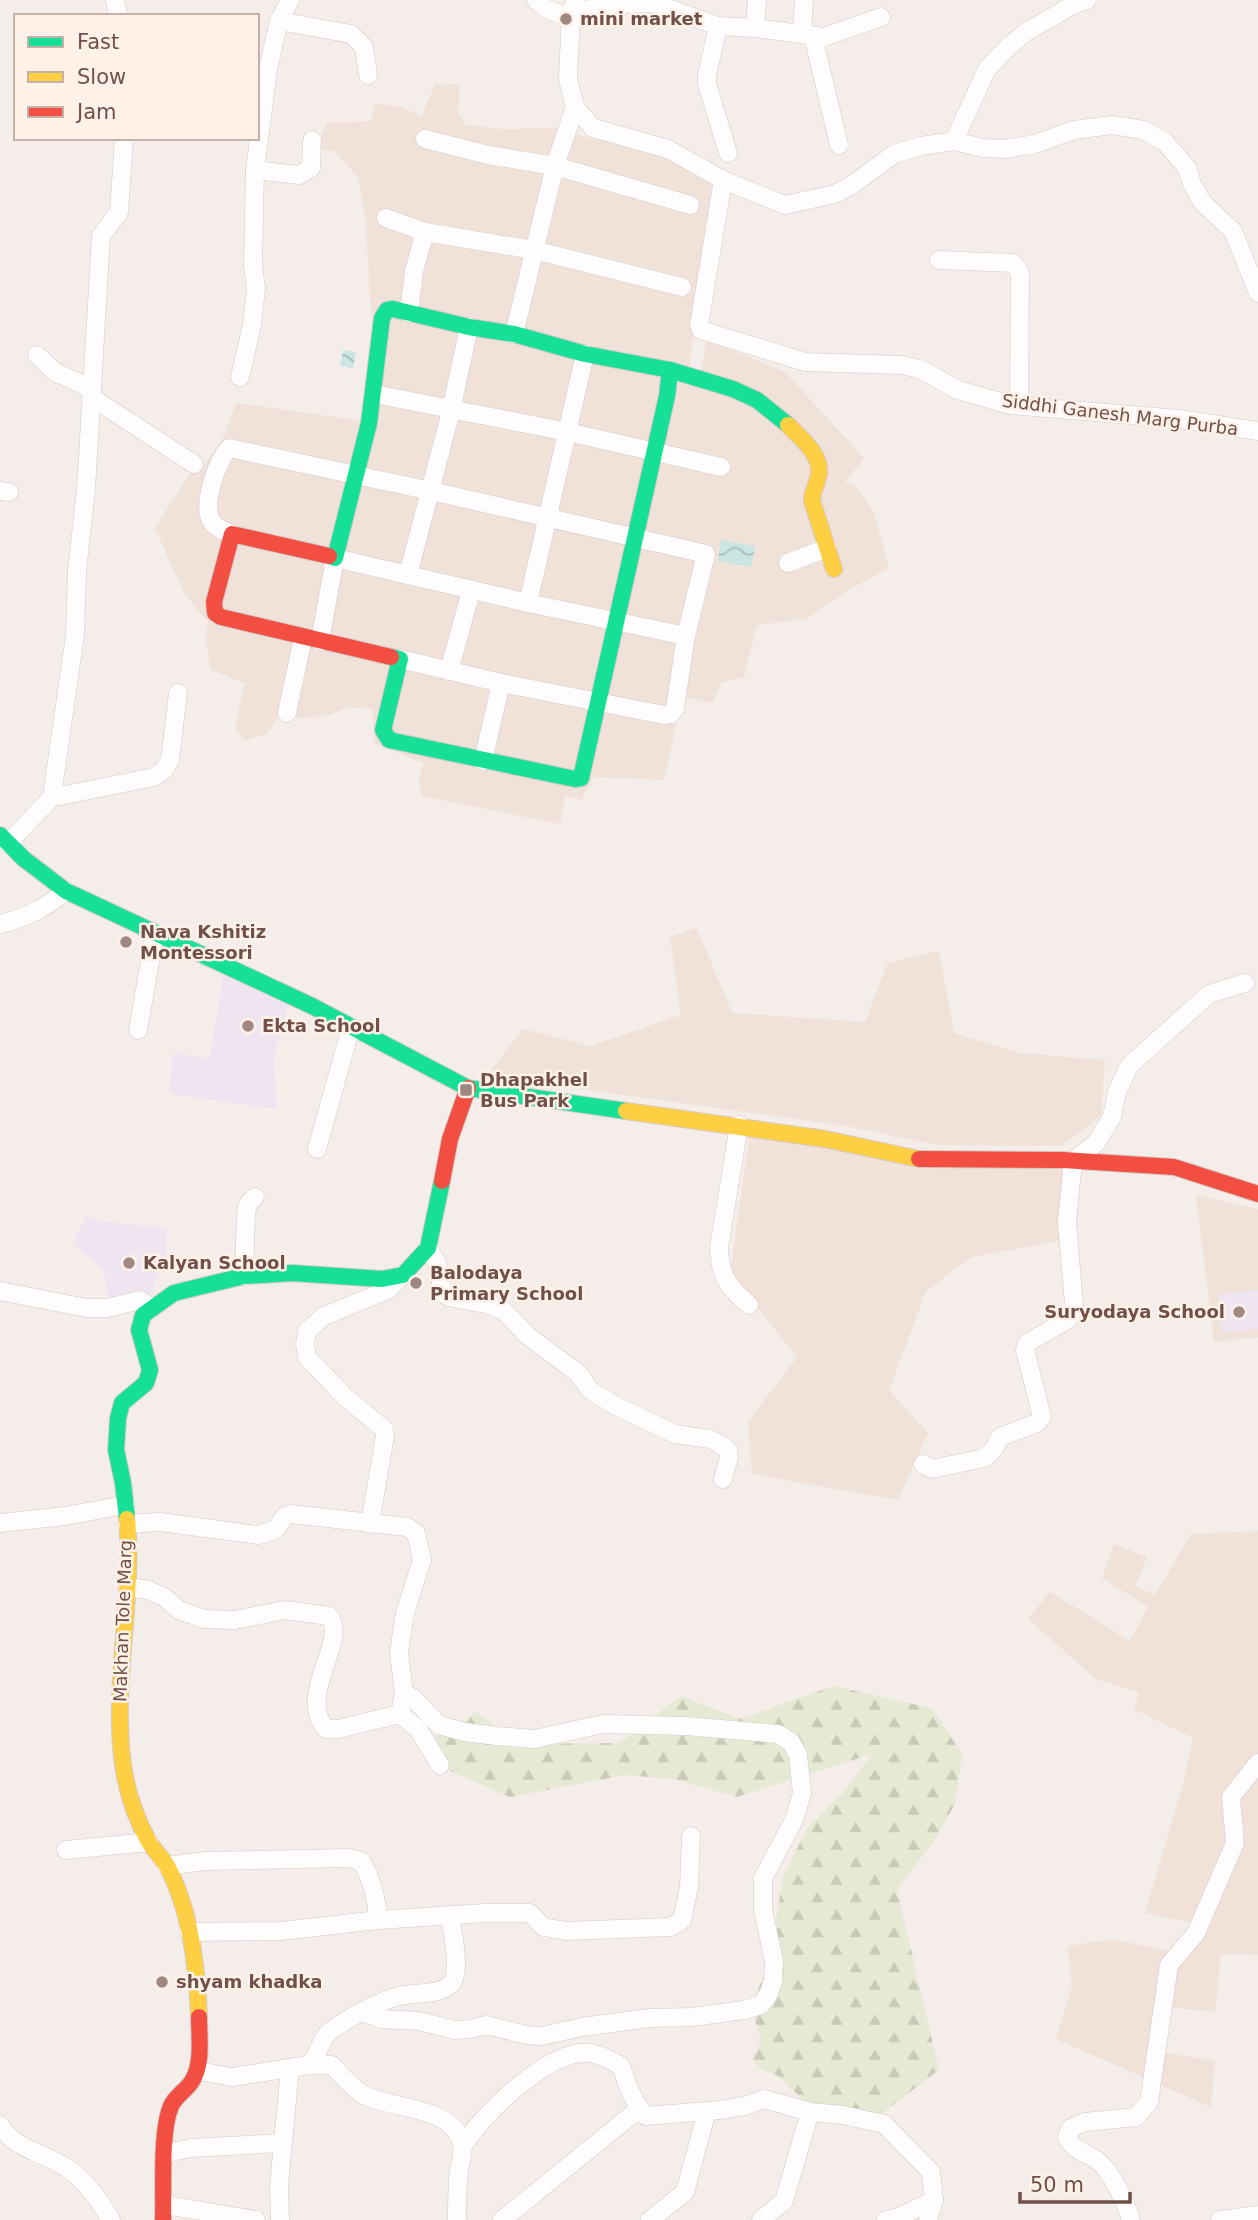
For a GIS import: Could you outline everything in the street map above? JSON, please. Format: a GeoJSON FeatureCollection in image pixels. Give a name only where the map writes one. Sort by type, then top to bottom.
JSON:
{"type":"FeatureCollection","features":[{"type":"Feature","properties":{"kind":"street"},"geometry":{"type":"LineString","coordinates":[[259,112],[262,69],[279,21],[290,0]]}},
{"type":"Feature","properties":{"kind":"street"},"geometry":{"type":"LineString","coordinates":[[537,0],[547,9],[572,10],[654,3],[718,26],[824,37],[881,17]]}},
{"type":"Feature","properties":{"kind":"street"},"geometry":{"type":"LineString","coordinates":[[755,28],[757,0]]}},
{"type":"Feature","properties":{"kind":"street"},"geometry":{"type":"LineString","coordinates":[[804,0],[808,34],[839,145]]}},
{"type":"Feature","properties":{"kind":"street"},"geometry":{"type":"LineString","coordinates":[[954,141],[987,69],[1026,32],[1087,0]]}},
{"type":"Feature","properties":{"kind":"street"},"geometry":{"type":"LineString","coordinates":[[572,10],[568,79],[575,107],[593,128],[668,149],[723,180],[785,205],[835,194],[894,154],[921,146],[954,141],[982,148],[1005,149],[1035,144],[1074,130],[1111,125],[1143,130],[1165,142],[1187,168],[1192,184],[1203,203],[1233,231],[1258,293]]}},
{"type":"Feature","properties":{"kind":"street"},"geometry":{"type":"LineString","coordinates":[[279,21],[351,34],[364,47],[368,75]]}},
{"type":"Feature","properties":{"kind":"street"},"geometry":{"type":"LineString","coordinates":[[718,26],[707,84],[728,153]]}},
{"type":"Feature","properties":{"kind":"street"},"geometry":{"type":"LineString","coordinates":[[514,334],[555,166],[575,107]]}},
{"type":"Feature","properties":{"kind":"street"},"geometry":{"type":"LineString","coordinates":[[425,139],[488,155],[555,166],[690,205]]}},
{"type":"Feature","properties":{"kind":"street"},"geometry":{"type":"LineString","coordinates":[[55,794],[53,789],[75,635],[77,571],[86,489],[101,236],[119,212],[124,140]]}},
{"type":"Feature","properties":{"kind":"street"},"geometry":{"type":"LineString","coordinates":[[240,377],[256,288],[253,266],[257,140]]}},
{"type":"Feature","properties":{"kind":"street"},"geometry":{"type":"LineString","coordinates":[[255,170],[299,174],[306,172],[310,168],[312,140]]}},
{"type":"Feature","properties":{"kind":"street","name":"Siddhi Ganesh Marg Purba"},"geometry":{"type":"LineString","coordinates":[[723,180],[699,325],[701,330],[806,362],[901,365],[920,369],[958,390],[1011,405],[1178,419],[1258,431]]}},
{"type":"Feature","properties":{"kind":"street"},"geometry":{"type":"LineString","coordinates":[[386,218],[425,232],[534,250],[682,286]]}},
{"type":"Feature","properties":{"kind":"street"},"geometry":{"type":"LineString","coordinates":[[409,313],[414,271],[425,232]]}},
{"type":"Feature","properties":{"kind":"street"},"geometry":{"type":"LineString","coordinates":[[939,260],[1013,264],[1017,267],[1020,273],[1019,405]]}},
{"type":"Feature","properties":{"kind":"street"},"geometry":{"type":"LineString","coordinates":[[286,713],[312,639],[335,558],[374,394],[382,318],[387,310],[514,334],[585,354],[670,370],[733,388],[757,400],[782,419],[808,447],[819,465],[812,501],[834,569]]}},
{"type":"Feature","properties":{"kind":"street"},"geometry":{"type":"LineString","coordinates":[[408,575],[452,411],[469,327]]}},
{"type":"Feature","properties":{"kind":"street"},"geometry":{"type":"LineString","coordinates":[[528,603],[585,354]]}},
{"type":"Feature","properties":{"kind":"street"},"geometry":{"type":"LineString","coordinates":[[37,355],[55,372],[92,393],[194,464]]}},
{"type":"Feature","properties":{"kind":"street"},"geometry":{"type":"LineString","coordinates":[[400,659],[383,730],[389,740],[483,761],[581,778],[670,370]]}},
{"type":"Feature","properties":{"kind":"street"},"geometry":{"type":"LineString","coordinates":[[374,394],[568,432],[721,467]]}},
{"type":"Feature","properties":{"kind":"street"},"geometry":{"type":"LineString","coordinates":[[232,534],[214,602],[215,613],[221,617],[501,683],[598,703],[671,714],[706,554],[229,448],[222,456],[212,481],[209,512],[211,521],[218,528],[232,534],[471,592],[686,636]]}},
{"type":"Feature","properties":{"kind":"street"},"geometry":{"type":"LineString","coordinates":[[788,563],[827,548]]}},
{"type":"Feature","properties":{"kind":"street"},"geometry":{"type":"LineString","coordinates":[[449,671],[471,592]]}},
{"type":"Feature","properties":{"kind":"street"},"geometry":{"type":"LineString","coordinates":[[483,761],[501,683]]}},
{"type":"Feature","properties":{"kind":"street"},"geometry":{"type":"LineString","coordinates":[[55,794],[60,796],[154,776],[164,770],[170,760],[177,693]]}},
{"type":"Feature","properties":{"kind":"street"},"geometry":{"type":"LineString","coordinates":[[55,794],[4,839],[24,859],[66,891],[312,1006],[468,1088],[739,1125],[825,1139],[926,1161],[1073,1161],[1174,1167],[1258,1194]]}},
{"type":"Feature","properties":{"kind":"street"},"geometry":{"type":"LineString","coordinates":[[0,923],[22,919],[47,907],[66,891]]}},
{"type":"Feature","properties":{"kind":"street"},"geometry":{"type":"LineString","coordinates":[[138,1030],[155,933]]}},
{"type":"Feature","properties":{"kind":"street"},"geometry":{"type":"LineString","coordinates":[[922,1464],[932,1469],[984,1458],[994,1449],[1000,1437],[1037,1423],[1042,1417],[1025,1350],[1027,1343],[1069,1319],[1074,1305],[1067,1222],[1073,1161],[1096,1143],[1112,1117],[1117,1092],[1129,1066],[1209,994],[1245,983]]}},
{"type":"Feature","properties":{"kind":"street"},"geometry":{"type":"LineString","coordinates":[[317,1149],[351,1027]]}},
{"type":"Feature","properties":{"kind":"street"},"geometry":{"type":"LineString","coordinates":[[370,1524],[386,1436],[384,1429],[345,1397],[307,1357],[307,1331],[324,1316],[388,1290],[428,1248],[450,1139],[468,1088]]}},
{"type":"Feature","properties":{"kind":"street"},"geometry":{"type":"LineString","coordinates":[[739,1125],[719,1248],[719,1269],[738,1296],[749,1306]]}},
{"type":"Feature","properties":{"kind":"street"},"geometry":{"type":"LineString","coordinates":[[244,1276],[246,1213],[248,1203],[255,1197]]}},
{"type":"Feature","properties":{"kind":"street"},"geometry":{"type":"LineString","coordinates":[[428,1248],[437,1263],[443,1293],[449,1297],[503,1310],[528,1336],[578,1373],[590,1390],[616,1406],[675,1434],[710,1439],[720,1444],[727,1450],[729,1457],[723,1479]]}},
{"type":"Feature","properties":{"kind":"street"},"geometry":{"type":"LineString","coordinates":[[0,1291],[87,1308],[107,1308],[140,1300],[151,1307],[174,1293],[244,1276],[292,1273],[382,1279],[403,1275]]}},
{"type":"Feature","properties":{"kind":"street","name":"Makhan Tole Marg"},"geometry":{"type":"LineString","coordinates":[[151,1307],[143,1315],[139,1330],[150,1370],[146,1383],[122,1404],[118,1418],[116,1450],[127,1524],[128,1587],[120,1707],[123,1765],[131,1804],[149,1842],[167,1866],[185,1910],[199,2015],[198,2071]]}},
{"type":"Feature","properties":{"kind":"street"},"geometry":{"type":"LineString","coordinates":[[0,1523],[65,1516],[125,1505]]}},
{"type":"Feature","properties":{"kind":"street"},"geometry":{"type":"LineString","coordinates":[[127,1524],[160,1522],[258,1535],[269,1533],[285,1516],[291,1514],[407,1527],[416,1533],[422,1560],[405,1613],[399,1653],[404,1693],[400,1714]]}},
{"type":"Feature","properties":{"kind":"street"},"geometry":{"type":"LineString","coordinates":[[128,1587],[148,1590],[164,1597],[180,1610],[204,1619],[235,1620],[285,1610],[329,1616],[333,1623],[332,1635],[316,1698],[316,1713],[321,1723],[326,1729],[338,1729],[400,1714]]}},
{"type":"Feature","properties":{"kind":"street"},"geometry":{"type":"LineString","coordinates":[[363,2012],[381,2019],[419,2021],[454,2030],[494,2025],[527,2035],[542,2036],[582,2027],[650,2018],[705,2015],[761,2005],[773,1981],[774,1961],[763,1910],[763,1878],[794,1820],[802,1793],[798,1755],[791,1742],[778,1734],[686,1726],[603,1724],[534,1739],[497,1736],[439,1725],[413,1698],[404,1693]]}},
{"type":"Feature","properties":{"kind":"street"},"geometry":{"type":"LineString","coordinates":[[400,1714],[427,1741],[440,1765]]}},
{"type":"Feature","properties":{"kind":"street"},"geometry":{"type":"LineString","coordinates":[[1131,2220],[1126,2201],[1099,2162],[1072,2147],[1068,2137],[1071,2128],[1085,2122],[1136,2117],[1150,2102],[1169,1965],[1196,1933],[1235,1843],[1231,1797],[1258,1763]]}},
{"type":"Feature","properties":{"kind":"street"},"geometry":{"type":"LineString","coordinates":[[188,1932],[281,1931],[378,1920],[530,1913],[542,1927],[566,1931],[671,1927],[682,1920],[688,1887],[691,1836]]}},
{"type":"Feature","properties":{"kind":"street"},"geometry":{"type":"LineString","coordinates":[[66,1850],[149,1842]]}},
{"type":"Feature","properties":{"kind":"street"},"geometry":{"type":"LineString","coordinates":[[167,1866],[205,1861],[348,1858],[361,1861],[368,1873],[378,1920]]}},
{"type":"Feature","properties":{"kind":"street"},"geometry":{"type":"LineString","coordinates":[[309,2065],[316,2059],[323,2039],[330,2032],[380,2002],[400,1996],[440,1991],[452,1983],[457,1972],[450,1915]]}},
{"type":"Feature","properties":{"kind":"street"},"geometry":{"type":"LineString","coordinates":[[457,2220],[458,2173],[463,2146],[471,2133],[494,2107],[548,2064],[581,2053],[601,2055],[621,2066],[629,2089],[639,2109],[646,2116],[745,2106],[764,2099],[810,2112],[884,2124],[931,2172],[934,2200],[928,2220]]}},
{"type":"Feature","properties":{"kind":"street"},"geometry":{"type":"LineString","coordinates":[[257,2220],[164,2213],[166,2132],[171,2106],[180,2092],[190,2085],[198,2071],[232,2077],[309,2065],[332,2065],[353,2087],[366,2096],[414,2108],[450,2124],[463,2146]]}},
{"type":"Feature","properties":{"kind":"street"},"geometry":{"type":"LineString","coordinates":[[280,2220],[282,2143],[290,2068]]}},
{"type":"Feature","properties":{"kind":"street"},"geometry":{"type":"LineString","coordinates":[[502,2220],[639,2109]]}},
{"type":"Feature","properties":{"kind":"street"},"geometry":{"type":"LineString","coordinates":[[650,2220],[685,2192],[707,2111]]}},
{"type":"Feature","properties":{"kind":"street"},"geometry":{"type":"LineString","coordinates":[[761,2220],[784,2201],[810,2112]]}},
{"type":"Feature","properties":{"kind":"street"},"geometry":{"type":"LineString","coordinates":[[0,2125],[5,2133],[24,2147],[64,2165],[82,2179],[111,2220]]}},
{"type":"Feature","properties":{"kind":"street"},"geometry":{"type":"LineString","coordinates":[[166,2153],[203,2147],[282,2143]]}},
{"type":"Feature","properties":{"kind":"street"},"geometry":{"type":"LineString","coordinates":[[886,2220],[899,2217],[934,2200]]}},
{"type":"Feature","properties":{"kind":"street"},"geometry":{"type":"LineString","coordinates":[[1220,2220],[1258,2215]]}},
{"type":"Feature","properties":{"kind":"shaded area"},"geometry":{"type":"Polygon","coordinates":[[[436,83],[460,85],[458,111],[465,125],[502,129],[556,128],[593,139],[668,149],[713,175],[689,369],[699,379],[707,340],[785,372],[864,458],[845,482],[857,487],[874,513],[889,568],[852,588],[806,619],[757,625],[744,677],[721,683],[713,703],[682,697],[664,780],[594,777],[581,800],[565,795],[560,824],[422,796],[419,781],[423,763],[374,743],[373,709],[347,707],[330,715],[303,718],[279,716],[266,734],[245,741],[235,728],[245,683],[211,670],[206,642],[208,622],[184,593],[155,528],[189,475],[204,466],[223,438],[236,403],[363,421],[374,334],[366,222],[358,177],[334,151],[315,149],[327,123],[371,121],[375,103],[401,107],[421,116],[436,83]]]}},
{"type":"Feature","properties":{"kind":"shaded area"},"geometry":{"type":"Polygon","coordinates":[[[697,928],[732,1013],[865,1022],[888,963],[939,951],[954,1033],[1019,1053],[1105,1060],[1101,1116],[1061,1146],[938,1145],[846,1126],[487,1076],[523,1029],[591,1046],[681,1015],[670,937],[697,928]]]}},
{"type":"Feature","properties":{"kind":"shaded area","name":"Ekta School"},"geometry":{"type":"Polygon","coordinates":[[[224,970],[289,999],[274,1056],[276,1109],[169,1094],[173,1053],[210,1058],[224,970]]]}},
{"type":"Feature","properties":{"kind":"shaded area"},"geometry":{"type":"Polygon","coordinates":[[[750,1132],[919,1165],[1063,1160],[1059,1241],[971,1257],[926,1291],[889,1390],[928,1433],[898,1500],[752,1474],[748,1422],[797,1357],[730,1273],[750,1132]]]}},
{"type":"Feature","properties":{"kind":"shaded area"},"geometry":{"type":"Polygon","coordinates":[[[1196,1195],[1258,1209],[1258,1337],[1214,1342],[1196,1195]]]}},
{"type":"Feature","properties":{"kind":"shaded area","name":"Kalyan School"},"geometry":{"type":"Polygon","coordinates":[[[86,1216],[99,1221],[167,1228],[166,1253],[149,1298],[109,1305],[104,1271],[73,1243],[86,1216]]]}},
{"type":"Feature","properties":{"kind":"shaded area","name":"Suryodaya School"},"geometry":{"type":"Polygon","coordinates":[[[1258,1290],[1258,1329],[1222,1332],[1218,1294],[1258,1290]]]}},
{"type":"Feature","properties":{"kind":"shaded area"},"geometry":{"type":"Polygon","coordinates":[[[1258,1531],[1258,1955],[1221,1954],[1215,2012],[1169,2007],[1161,2052],[1215,2061],[1211,2107],[1056,2039],[1072,1987],[1068,1946],[1113,1939],[1171,1952],[1194,1923],[1145,1913],[1183,1784],[1193,1738],[1134,1709],[1139,1692],[1096,1679],[1028,1619],[1050,1592],[1130,1641],[1148,1607],[1102,1578],[1114,1544],[1147,1557],[1135,1586],[1155,1595],[1191,1534],[1258,1531]]]}},
{"type":"Feature","properties":{"kind":"green space"},"geometry":{"type":"Polygon","coordinates":[[[833,1686],[932,1708],[962,1754],[955,1804],[933,1843],[897,1889],[939,2070],[880,2115],[810,2106],[778,2076],[761,2069],[752,2059],[761,2041],[751,2006],[765,1973],[784,1875],[807,1828],[843,1793],[872,1754],[737,1797],[673,1779],[625,1775],[510,1797],[450,1771],[435,1738],[477,1712],[519,1744],[619,1743],[681,1696],[740,1719],[833,1686]]]}},
{"type":"Feature","properties":{"kind":"water"},"geometry":{"type":"Polygon","coordinates":[[[343,350],[356,352],[353,368],[340,366],[343,350]]]}},
{"type":"Feature","properties":{"kind":"water"},"geometry":{"type":"Polygon","coordinates":[[[721,540],[755,546],[751,567],[718,561],[721,540]]]}},
{"type":"Feature","properties":{"kind":"traffic: fast"},"geometry":{"type":"LineString","coordinates":[[329,556],[335,558],[369,423],[382,318],[387,310],[514,334],[585,354],[670,370],[733,389],[757,400],[788,425]]}},
{"type":"Feature","properties":{"kind":"traffic: fast"},"geometry":{"type":"LineString","coordinates":[[391,657],[400,659],[383,730],[389,740],[575,779],[581,778],[667,396],[670,370]]}},
{"type":"Feature","properties":{"kind":"traffic: fast"},"geometry":{"type":"LineString","coordinates":[[0,835],[24,859],[66,891],[312,1006],[468,1088],[626,1111]]}},
{"type":"Feature","properties":{"kind":"traffic: fast"},"geometry":{"type":"LineString","coordinates":[[127,1519],[116,1450],[118,1418],[122,1403],[146,1383],[150,1370],[139,1330],[143,1315],[174,1293],[244,1276],[292,1273],[382,1279],[403,1275],[428,1248],[442,1181]]}},
{"type":"Feature","properties":{"kind":"traffic: slow"},"geometry":{"type":"LineString","coordinates":[[788,425],[809,446],[817,459],[819,473],[812,501],[834,569]]}},
{"type":"Feature","properties":{"kind":"traffic: slow"},"geometry":{"type":"LineString","coordinates":[[626,1111],[825,1139],[919,1159]]}},
{"type":"Feature","properties":{"kind":"traffic: slow"},"geometry":{"type":"LineString","coordinates":[[127,1519],[128,1580],[120,1704],[123,1765],[129,1795],[139,1822],[150,1844],[167,1866],[182,1902],[197,1979],[199,2017]]}},
{"type":"Feature","properties":{"kind":"traffic: jam"},"geometry":{"type":"LineString","coordinates":[[329,556],[232,534],[214,602],[215,613],[221,617],[391,657]]}},
{"type":"Feature","properties":{"kind":"traffic: jam"},"geometry":{"type":"LineString","coordinates":[[442,1181],[450,1139],[468,1088]]}},
{"type":"Feature","properties":{"kind":"traffic: jam"},"geometry":{"type":"LineString","coordinates":[[919,1159],[1063,1160],[1174,1167],[1258,1194]]}},
{"type":"Feature","properties":{"kind":"traffic: jam"},"geometry":{"type":"LineString","coordinates":[[163,2220],[165,2131],[173,2102],[190,2084],[198,2067],[199,2017]]}},
{"type":"Feature","properties":{"kind":"place","name":"mini market"},"geometry":{"type":"Point","coordinates":[566,19]}},
{"type":"Feature","properties":{"kind":"place","name":"Nava Kshitiz Montessori"},"geometry":{"type":"Point","coordinates":[126,942]}},
{"type":"Feature","properties":{"kind":"place","name":"Ekta School"},"geometry":{"type":"Point","coordinates":[248,1026]}},
{"type":"Feature","properties":{"kind":"place","name":"Dhapakhel Bus Park"},"geometry":{"type":"Point","coordinates":[466,1090]}},
{"type":"Feature","properties":{"kind":"place","name":"Kalyan School"},"geometry":{"type":"Point","coordinates":[129,1263]}},
{"type":"Feature","properties":{"kind":"place","name":"Balodaya Primary School"},"geometry":{"type":"Point","coordinates":[416,1283]}},
{"type":"Feature","properties":{"kind":"place","name":"Suryodaya School"},"geometry":{"type":"Point","coordinates":[1239,1312]}},
{"type":"Feature","properties":{"kind":"place","name":"shyam khadka"},"geometry":{"type":"Point","coordinates":[162,1982]}}]}
